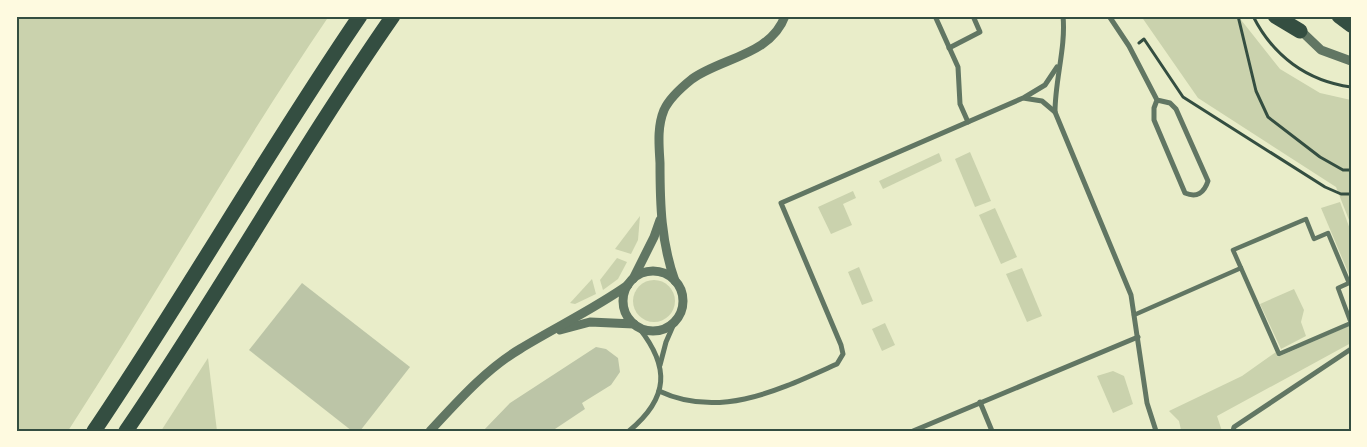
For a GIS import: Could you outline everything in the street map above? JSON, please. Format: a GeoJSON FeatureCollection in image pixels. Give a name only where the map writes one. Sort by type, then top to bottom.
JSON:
{"type":"FeatureCollection","features":[{"type":"Feature","properties":{"kind":"highway"},"geometry":{"type":"LineString","coordinates":[[94,431],[165,323],[288,124],[360,16]]}},
{"type":"Feature","properties":{"kind":"highway"},"geometry":{"type":"LineString","coordinates":[[126,431],[192,330],[320,125],[393,16]]}},
{"type":"Feature","properties":{"kind":"highway"},"geometry":{"type":"LineString","coordinates":[[1275,16],[1300,31]]}},
{"type":"Feature","properties":{"kind":"highway"},"geometry":{"type":"LineString","coordinates":[[1339,16],[1351,25]]}},
{"type":"Feature","properties":{"kind":"street"},"geometry":{"type":"LineString","coordinates":[[629,431],[651,408],[659,391],[660,365],[666,342],[682,308],[683,298],[675,281],[666,249],[661,217],[659,128],[665,109],[677,92],[693,78],[762,45],[775,33],[785,16]]}},
{"type":"Feature","properties":{"kind":"street"},"geometry":{"type":"LineString","coordinates":[[935,16],[958,67],[960,104],[968,122]]}},
{"type":"Feature","properties":{"kind":"street"},"geometry":{"type":"LineString","coordinates":[[949,48],[980,32],[974,16]]}},
{"type":"Feature","properties":{"kind":"street"},"geometry":{"type":"LineString","coordinates":[[1063,16],[1063,41],[1056,85],[1055,112],[1131,295],[1148,404],[1156,431]]}},
{"type":"Feature","properties":{"kind":"street"},"geometry":{"type":"LineString","coordinates":[[1109,16],[1130,49],[1157,100],[1154,108],[1154,120],[1185,193],[1192,196],[1199,194],[1206,189],[1208,181],[1176,109],[1170,103],[1157,100]]}},
{"type":"Feature","properties":{"kind":"street"},"geometry":{"type":"LineString","coordinates":[[1288,16],[1300,31],[1321,50],[1351,61]]}},
{"type":"Feature","properties":{"kind":"street"},"geometry":{"type":"LineString","coordinates":[[659,391],[673,398],[718,404],[772,393],[837,364],[842,354],[841,345],[780,204],[1023,98],[1045,85],[1060,57]]}},
{"type":"Feature","properties":{"kind":"street"},"geometry":{"type":"LineString","coordinates":[[1023,98],[1042,101],[1055,112]]}},
{"type":"Feature","properties":{"kind":"street"},"geometry":{"type":"LineString","coordinates":[[660,365],[656,352],[624,310],[623,301],[630,283],[654,238],[661,217]]}},
{"type":"Feature","properties":{"kind":"street"},"geometry":{"type":"LineString","coordinates":[[1306,219],[1314,239],[1328,233],[1350,283],[1338,288],[1351,322],[1279,354],[1241,268],[1233,250],[1306,219]]}},
{"type":"Feature","properties":{"kind":"street"},"geometry":{"type":"LineString","coordinates":[[1134,315],[1241,268]]}},
{"type":"Feature","properties":{"kind":"street"},"geometry":{"type":"LineString","coordinates":[[430,431],[495,367],[519,349],[546,335],[646,272],[657,272],[675,281]]}},
{"type":"Feature","properties":{"kind":"street"},"geometry":{"type":"LineString","coordinates":[[546,335],[590,322],[637,326],[655,331],[664,329],[676,319]]}},
{"type":"Feature","properties":{"kind":"street"},"geometry":{"type":"LineString","coordinates":[[913,431],[1138,337]]}},
{"type":"Feature","properties":{"kind":"street"},"geometry":{"type":"LineString","coordinates":[[1233,431],[1234,427],[1351,349]]}},
{"type":"Feature","properties":{"kind":"street"},"geometry":{"type":"LineString","coordinates":[[980,402],[992,431]]}},
{"type":"Feature","properties":{"kind":"path"},"geometry":{"type":"LineString","coordinates":[[1238,16],[1256,91],[1268,117],[1320,158],[1343,170],[1351,170]]}},
{"type":"Feature","properties":{"kind":"path"},"geometry":{"type":"LineString","coordinates":[[1253,16],[1266,39],[1280,55],[1296,67],[1311,77],[1351,87]]}},
{"type":"Feature","properties":{"kind":"path"},"geometry":{"type":"LineString","coordinates":[[1130,49],[1144,39],[1183,97],[1324,187],[1340,194],[1351,194]]}},
{"type":"Feature","properties":{"kind":"green space"},"geometry":{"type":"Polygon","coordinates":[[[16,16],[329,16],[229,171],[68,431],[16,431],[16,16]]]}},
{"type":"Feature","properties":{"kind":"green space"},"geometry":{"type":"Polygon","coordinates":[[[1141,16],[1238,16],[1280,69],[1320,93],[1351,100],[1351,225],[1336,187],[1198,98],[1141,16]]]}},
{"type":"Feature","properties":{"kind":"green space"},"geometry":{"type":"Polygon","coordinates":[[[970,152],[991,201],[975,207],[955,159],[970,152]]]}},
{"type":"Feature","properties":{"kind":"green space"},"geometry":{"type":"Polygon","coordinates":[[[939,153],[942,161],[883,189],[879,181],[939,153]]]}},
{"type":"Feature","properties":{"kind":"green space"},"geometry":{"type":"Polygon","coordinates":[[[853,191],[856,198],[843,204],[852,225],[831,234],[818,207],[853,191]]]}},
{"type":"Feature","properties":{"kind":"green space"},"geometry":{"type":"Polygon","coordinates":[[[1340,202],[1351,232],[1351,279],[1321,208],[1340,202]]]}},
{"type":"Feature","properties":{"kind":"green space"},"geometry":{"type":"Polygon","coordinates":[[[995,208],[1017,257],[1001,264],[979,215],[995,208]]]}},
{"type":"Feature","properties":{"kind":"green space"},"geometry":{"type":"Polygon","coordinates":[[[640,216],[638,240],[631,254],[615,249],[640,216]]]}},
{"type":"Feature","properties":{"kind":"green space"},"geometry":{"type":"Polygon","coordinates":[[[617,258],[627,262],[618,279],[603,290],[600,280],[617,258]]]}},
{"type":"Feature","properties":{"kind":"green space"},"geometry":{"type":"Polygon","coordinates":[[[859,267],[873,301],[862,305],[848,272],[859,267]]]}},
{"type":"Feature","properties":{"kind":"green space"},"geometry":{"type":"Polygon","coordinates":[[[1022,268],[1042,316],[1027,322],[1006,274],[1022,268]]]}},
{"type":"Feature","properties":{"kind":"green space"},"geometry":{"type":"Polygon","coordinates":[[[592,279],[596,294],[575,304],[570,303],[592,279]]]}},
{"type":"Feature","properties":{"kind":"green space"},"geometry":{"type":"Polygon","coordinates":[[[654,280],[669,286],[675,301],[669,316],[654,322],[639,316],[633,301],[639,286],[654,280]]]}},
{"type":"Feature","properties":{"kind":"green space"},"geometry":{"type":"Polygon","coordinates":[[[1294,289],[1304,310],[1301,322],[1306,336],[1281,349],[1260,304],[1294,289]]]}},
{"type":"Feature","properties":{"kind":"green space"},"geometry":{"type":"Polygon","coordinates":[[[885,323],[895,345],[882,351],[872,329],[885,323]]]}},
{"type":"Feature","properties":{"kind":"green space"},"geometry":{"type":"Polygon","coordinates":[[[1351,325],[1351,343],[1217,416],[1222,431],[1181,430],[1179,421],[1169,411],[1242,376],[1276,352],[1278,357],[1351,325]]]}},
{"type":"Feature","properties":{"kind":"green space"},"geometry":{"type":"Polygon","coordinates":[[[208,358],[217,431],[161,431],[208,358]]]}},
{"type":"Feature","properties":{"kind":"green space"},"geometry":{"type":"Polygon","coordinates":[[[1113,371],[1124,376],[1133,404],[1113,413],[1097,376],[1113,371]]]}},
{"type":"Feature","properties":{"kind":"building"},"geometry":{"type":"Polygon","coordinates":[[[302,283],[410,367],[360,431],[352,431],[249,350],[302,283]]]}},
{"type":"Feature","properties":{"kind":"building"},"geometry":{"type":"Polygon","coordinates":[[[596,347],[606,349],[618,358],[620,372],[611,385],[582,403],[585,409],[552,431],[483,431],[510,403],[596,347]]]}}]}
